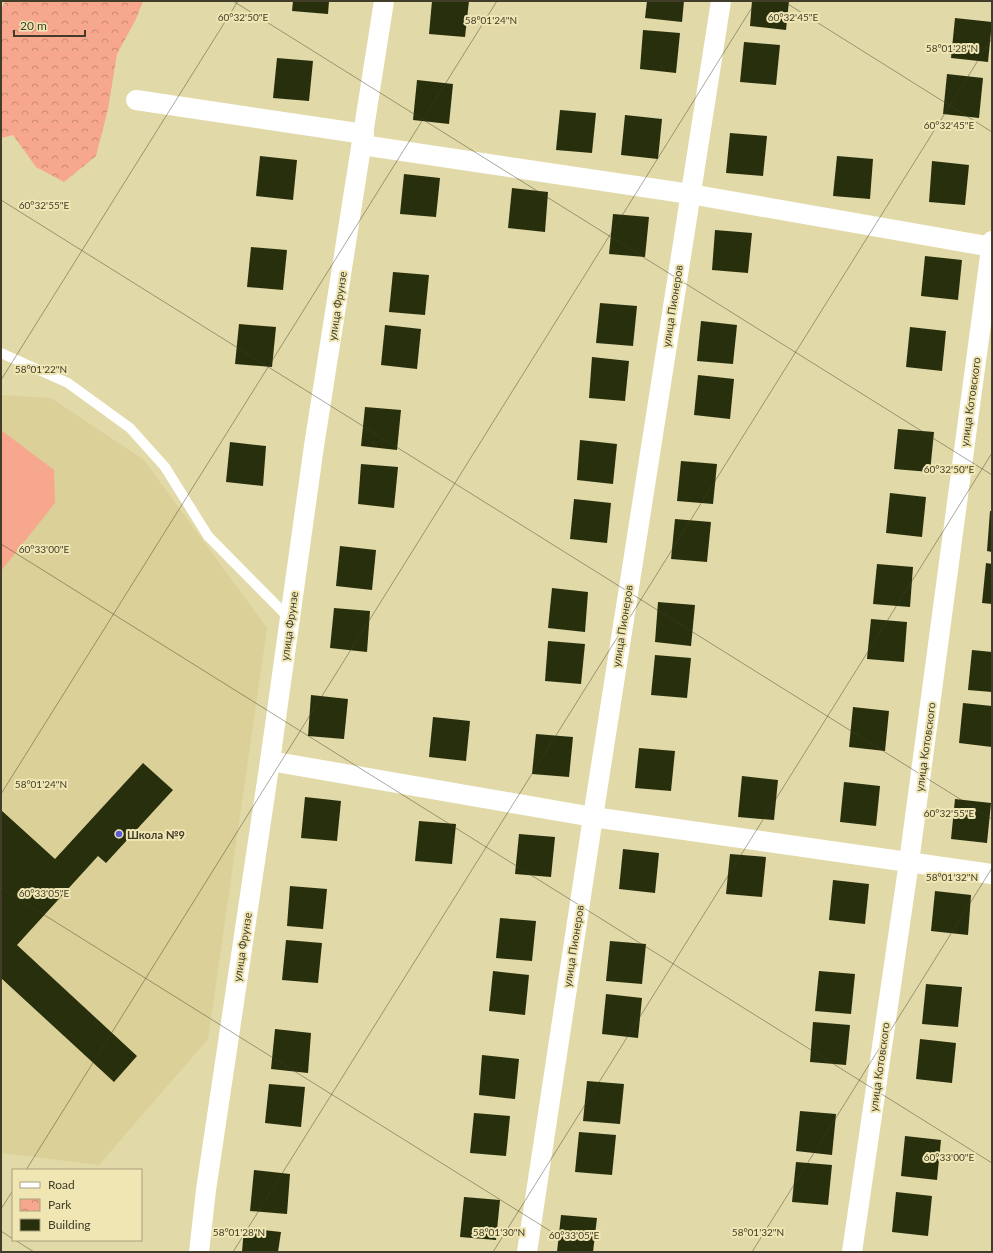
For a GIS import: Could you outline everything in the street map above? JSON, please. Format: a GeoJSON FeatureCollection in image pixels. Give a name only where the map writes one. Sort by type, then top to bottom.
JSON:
{"type":"FeatureCollection","features":[{"type":"Feature","properties":{"kind":"street","name":"улица Фрунзе"},"geometry":{"type":"LineString","coordinates":[[199,1252],[207,1183],[270,762],[314,446],[384,1]]}},
{"type":"Feature","properties":{"kind":"street","name":"улица Пионеров"},"geometry":{"type":"LineString","coordinates":[[527,1252],[593,817],[721,1]]}},
{"type":"Feature","properties":{"kind":"street"},"geometry":{"type":"LineString","coordinates":[[136,100],[363,140],[992,245]]}},
{"type":"Feature","properties":{"kind":"street","name":"улица Котовского"},"geometry":{"type":"LineString","coordinates":[[852,1252],[909,862],[992,245]]}},
{"type":"Feature","properties":{"kind":"street"},"geometry":{"type":"LineString","coordinates":[[270,762],[593,817],[992,874]]}},
{"type":"Feature","properties":{"kind":"lane"},"geometry":{"type":"LineString","coordinates":[[1,353],[68,383],[130,428],[165,467],[208,536],[290,619]]}},
{"type":"Feature","properties":{"kind":"shaded area","name":"Школа №9"},"geometry":{"type":"Polygon","coordinates":[[[1,395],[51,398],[144,460],[267,628],[208,1039],[99,1165],[1,1153],[1,395]]]}},
{"type":"Feature","properties":{"kind":"green space"},"geometry":{"type":"Polygon","coordinates":[[[5,1],[143,1],[136,19],[117,54],[108,109],[96,156],[64,182],[36,167],[13,135],[1,138],[1,10],[5,1]]]}},
{"type":"Feature","properties":{"kind":"green space"},"geometry":{"type":"Polygon","coordinates":[[[1,430],[54,470],[55,503],[1,571],[1,430]]]}},
{"type":"Feature","properties":{"kind":"building"},"geometry":{"type":"Polygon","coordinates":[[[293,1],[329,1],[328,14],[292,11],[293,1]]]}},
{"type":"Feature","properties":{"kind":"building"},"geometry":{"type":"Polygon","coordinates":[[[432,1],[469,1],[465,37],[429,34],[432,1]]]}},
{"type":"Feature","properties":{"kind":"building"},"geometry":{"type":"Polygon","coordinates":[[[647,1],[684,1],[682,22],[645,18],[647,1]]]}},
{"type":"Feature","properties":{"kind":"building"},"geometry":{"type":"Polygon","coordinates":[[[752,1],[789,1],[786,30],[750,26],[752,1]]]}},
{"type":"Feature","properties":{"kind":"building"},"geometry":{"type":"Polygon","coordinates":[[[955,18],[992,22],[988,62],[951,58],[955,18]]]}},
{"type":"Feature","properties":{"kind":"building"},"geometry":{"type":"Polygon","coordinates":[[[643,30],[680,33],[676,73],[640,69],[643,30]]]}},
{"type":"Feature","properties":{"kind":"building"},"geometry":{"type":"Polygon","coordinates":[[[744,42],[780,45],[776,85],[740,82],[744,42]]]}},
{"type":"Feature","properties":{"kind":"building"},"geometry":{"type":"Polygon","coordinates":[[[277,58],[313,61],[309,101],[273,98],[277,58]]]}},
{"type":"Feature","properties":{"kind":"building"},"geometry":{"type":"Polygon","coordinates":[[[947,74],[983,78],[979,118],[943,114],[947,74]]]}},
{"type":"Feature","properties":{"kind":"building"},"geometry":{"type":"Polygon","coordinates":[[[417,80],[453,84],[449,124],[413,120],[417,80]]]}},
{"type":"Feature","properties":{"kind":"building"},"geometry":{"type":"Polygon","coordinates":[[[560,110],[596,113],[592,153],[556,150],[560,110]]]}},
{"type":"Feature","properties":{"kind":"building"},"geometry":{"type":"Polygon","coordinates":[[[625,115],[662,119],[658,159],[621,155],[625,115]]]}},
{"type":"Feature","properties":{"kind":"building"},"geometry":{"type":"Polygon","coordinates":[[[730,133],[767,136],[763,176],[726,173],[730,133]]]}},
{"type":"Feature","properties":{"kind":"building"},"geometry":{"type":"Polygon","coordinates":[[[260,156],[297,160],[293,200],[256,196],[260,156]]]}},
{"type":"Feature","properties":{"kind":"building"},"geometry":{"type":"Polygon","coordinates":[[[837,156],[873,159],[870,199],[833,196],[837,156]]]}},
{"type":"Feature","properties":{"kind":"building"},"geometry":{"type":"Polygon","coordinates":[[[932,161],[969,165],[965,205],[929,202],[932,161]]]}},
{"type":"Feature","properties":{"kind":"building"},"geometry":{"type":"Polygon","coordinates":[[[404,174],[440,178],[436,217],[400,214],[404,174]]]}},
{"type":"Feature","properties":{"kind":"building"},"geometry":{"type":"Polygon","coordinates":[[[512,188],[548,192],[545,232],[508,228],[512,188]]]}},
{"type":"Feature","properties":{"kind":"building"},"geometry":{"type":"Polygon","coordinates":[[[613,214],[649,217],[645,257],[609,254],[613,214]]]}},
{"type":"Feature","properties":{"kind":"building"},"geometry":{"type":"Polygon","coordinates":[[[715,230],[752,233],[748,273],[712,270],[715,230]]]}},
{"type":"Feature","properties":{"kind":"building"},"geometry":{"type":"Polygon","coordinates":[[[251,247],[287,250],[283,290],[247,287],[251,247]]]}},
{"type":"Feature","properties":{"kind":"building"},"geometry":{"type":"Polygon","coordinates":[[[925,256],[962,260],[958,300],[921,296],[925,256]]]}},
{"type":"Feature","properties":{"kind":"building"},"geometry":{"type":"Polygon","coordinates":[[[393,272],[429,275],[425,315],[389,312],[393,272]]]}},
{"type":"Feature","properties":{"kind":"building"},"geometry":{"type":"Polygon","coordinates":[[[600,303],[637,306],[633,346],[596,343],[600,303]]]}},
{"type":"Feature","properties":{"kind":"building"},"geometry":{"type":"Polygon","coordinates":[[[701,321],[737,325],[733,364],[697,361],[701,321]]]}},
{"type":"Feature","properties":{"kind":"building"},"geometry":{"type":"Polygon","coordinates":[[[239,324],[276,327],[272,367],[235,364],[239,324]]]}},
{"type":"Feature","properties":{"kind":"building"},"geometry":{"type":"Polygon","coordinates":[[[385,325],[421,329],[417,369],[381,365],[385,325]]]}},
{"type":"Feature","properties":{"kind":"building"},"geometry":{"type":"Polygon","coordinates":[[[910,327],[946,331],[942,371],[906,367],[910,327]]]}},
{"type":"Feature","properties":{"kind":"building"},"geometry":{"type":"Polygon","coordinates":[[[592,357],[629,361],[625,401],[589,398],[592,357]]]}},
{"type":"Feature","properties":{"kind":"building"},"geometry":{"type":"Polygon","coordinates":[[[698,375],[734,379],[730,419],[694,415],[698,375]]]}},
{"type":"Feature","properties":{"kind":"building"},"geometry":{"type":"Polygon","coordinates":[[[365,407],[401,410],[397,450],[361,446],[365,407]]]}},
{"type":"Feature","properties":{"kind":"building"},"geometry":{"type":"Polygon","coordinates":[[[898,429],[934,432],[930,472],[894,469],[898,429]]]}},
{"type":"Feature","properties":{"kind":"building"},"geometry":{"type":"Polygon","coordinates":[[[580,440],[617,444],[613,484],[577,480],[580,440]]]}},
{"type":"Feature","properties":{"kind":"building"},"geometry":{"type":"Polygon","coordinates":[[[230,442],[266,446],[263,486],[226,482],[230,442]]]}},
{"type":"Feature","properties":{"kind":"building"},"geometry":{"type":"Polygon","coordinates":[[[681,461],[717,464],[713,504],[677,501],[681,461]]]}},
{"type":"Feature","properties":{"kind":"building"},"geometry":{"type":"Polygon","coordinates":[[[361,464],[398,467],[394,508],[358,504],[361,464]]]}},
{"type":"Feature","properties":{"kind":"building"},"geometry":{"type":"Polygon","coordinates":[[[890,493],[926,497],[922,537],[886,533],[890,493]]]}},
{"type":"Feature","properties":{"kind":"building"},"geometry":{"type":"Polygon","coordinates":[[[574,499],[611,503],[607,543],[570,539],[574,499]]]}},
{"type":"Feature","properties":{"kind":"building"},"geometry":{"type":"Polygon","coordinates":[[[990,511],[992,511],[992,552],[987,551],[990,511]]]}},
{"type":"Feature","properties":{"kind":"building"},"geometry":{"type":"Polygon","coordinates":[[[675,519],[711,522],[707,562],[671,559],[675,519]]]}},
{"type":"Feature","properties":{"kind":"building"},"geometry":{"type":"Polygon","coordinates":[[[340,546],[376,550],[372,590],[336,586],[340,546]]]}},
{"type":"Feature","properties":{"kind":"building"},"geometry":{"type":"Polygon","coordinates":[[[986,563],[992,564],[992,604],[982,603],[986,563]]]}},
{"type":"Feature","properties":{"kind":"building"},"geometry":{"type":"Polygon","coordinates":[[[877,564],[913,567],[910,607],[873,604],[877,564]]]}},
{"type":"Feature","properties":{"kind":"building"},"geometry":{"type":"Polygon","coordinates":[[[552,588],[588,592],[585,632],[548,628],[552,588]]]}},
{"type":"Feature","properties":{"kind":"building"},"geometry":{"type":"Polygon","coordinates":[[[658,602],[695,605],[691,646],[655,642],[658,602]]]}},
{"type":"Feature","properties":{"kind":"building"},"geometry":{"type":"Polygon","coordinates":[[[334,608],[370,611],[367,652],[330,648],[334,608]]]}},
{"type":"Feature","properties":{"kind":"building"},"geometry":{"type":"Polygon","coordinates":[[[871,619],[907,622],[904,662],[867,659],[871,619]]]}},
{"type":"Feature","properties":{"kind":"building"},"geometry":{"type":"Polygon","coordinates":[[[548,641],[585,644],[581,684],[545,681],[548,641]]]}},
{"type":"Feature","properties":{"kind":"building"},"geometry":{"type":"Polygon","coordinates":[[[972,650],[992,652],[992,692],[968,690],[972,650]]]}},
{"type":"Feature","properties":{"kind":"building"},"geometry":{"type":"Polygon","coordinates":[[[655,655],[691,658],[687,698],[651,695],[655,655]]]}},
{"type":"Feature","properties":{"kind":"building"},"geometry":{"type":"Polygon","coordinates":[[[311,695],[348,699],[344,739],[308,736],[311,695]]]}},
{"type":"Feature","properties":{"kind":"building"},"geometry":{"type":"Polygon","coordinates":[[[963,703],[992,706],[992,747],[959,743],[963,703]]]}},
{"type":"Feature","properties":{"kind":"building"},"geometry":{"type":"Polygon","coordinates":[[[853,707],[889,711],[885,751],[849,747],[853,707]]]}},
{"type":"Feature","properties":{"kind":"building"},"geometry":{"type":"Polygon","coordinates":[[[433,717],[470,721],[466,761],[429,757],[433,717]]]}},
{"type":"Feature","properties":{"kind":"building"},"geometry":{"type":"Polygon","coordinates":[[[536,734],[573,737],[569,777],[532,774],[536,734]]]}},
{"type":"Feature","properties":{"kind":"building"},"geometry":{"type":"Polygon","coordinates":[[[639,748],[675,751],[671,791],[635,788],[639,748]]]}},
{"type":"Feature","properties":{"kind":"building"},"geometry":{"type":"Polygon","coordinates":[[[143,763],[173,790],[106,863],[98,856],[17,945],[137,1056],[114,1082],[1,978],[1,810],[55,859],[143,763]]]}},
{"type":"Feature","properties":{"kind":"building"},"geometry":{"type":"Polygon","coordinates":[[[742,776],[778,780],[774,820],[738,817],[742,776]]]}},
{"type":"Feature","properties":{"kind":"building"},"geometry":{"type":"Polygon","coordinates":[[[844,782],[880,786],[876,826],[840,822],[844,782]]]}},
{"type":"Feature","properties":{"kind":"building"},"geometry":{"type":"Polygon","coordinates":[[[305,797],[341,801],[337,841],[301,838],[305,797]]]}},
{"type":"Feature","properties":{"kind":"building"},"geometry":{"type":"Polygon","coordinates":[[[955,799],[991,803],[987,843],[951,839],[955,799]]]}},
{"type":"Feature","properties":{"kind":"building"},"geometry":{"type":"Polygon","coordinates":[[[419,821],[456,824],[452,864],[415,861],[419,821]]]}},
{"type":"Feature","properties":{"kind":"building"},"geometry":{"type":"Polygon","coordinates":[[[519,834],[555,837],[551,877],[515,874],[519,834]]]}},
{"type":"Feature","properties":{"kind":"building"},"geometry":{"type":"Polygon","coordinates":[[[623,849],[659,853],[655,893],[619,889],[623,849]]]}},
{"type":"Feature","properties":{"kind":"building"},"geometry":{"type":"Polygon","coordinates":[[[730,854],[766,857],[762,897],[726,894],[730,854]]]}},
{"type":"Feature","properties":{"kind":"building"},"geometry":{"type":"Polygon","coordinates":[[[833,880],[869,884],[865,924],[829,920],[833,880]]]}},
{"type":"Feature","properties":{"kind":"building"},"geometry":{"type":"Polygon","coordinates":[[[290,886],[327,889],[323,929],[287,926],[290,886]]]}},
{"type":"Feature","properties":{"kind":"building"},"geometry":{"type":"Polygon","coordinates":[[[935,891],[971,895],[968,935],[931,931],[935,891]]]}},
{"type":"Feature","properties":{"kind":"building"},"geometry":{"type":"Polygon","coordinates":[[[500,918],[536,921],[532,961],[496,958],[500,918]]]}},
{"type":"Feature","properties":{"kind":"building"},"geometry":{"type":"Polygon","coordinates":[[[286,940],[322,943],[318,983],[282,980],[286,940]]]}},
{"type":"Feature","properties":{"kind":"building"},"geometry":{"type":"Polygon","coordinates":[[[610,941],[646,944],[642,984],[606,981],[610,941]]]}},
{"type":"Feature","properties":{"kind":"building"},"geometry":{"type":"Polygon","coordinates":[[[493,971],[529,975],[525,1015],[489,1011],[493,971]]]}},
{"type":"Feature","properties":{"kind":"building"},"geometry":{"type":"Polygon","coordinates":[[[819,971],[855,974],[851,1014],[815,1011],[819,971]]]}},
{"type":"Feature","properties":{"kind":"building"},"geometry":{"type":"Polygon","coordinates":[[[926,984],[962,987],[958,1027],[922,1024],[926,984]]]}},
{"type":"Feature","properties":{"kind":"building"},"geometry":{"type":"Polygon","coordinates":[[[606,994],[642,998],[638,1038],[602,1034],[606,994]]]}},
{"type":"Feature","properties":{"kind":"building"},"geometry":{"type":"Polygon","coordinates":[[[813,1022],[850,1025],[846,1065],[810,1062],[813,1022]]]}},
{"type":"Feature","properties":{"kind":"building"},"geometry":{"type":"Polygon","coordinates":[[[275,1029],[311,1033],[308,1073],[271,1069],[275,1029]]]}},
{"type":"Feature","properties":{"kind":"building"},"geometry":{"type":"Polygon","coordinates":[[[920,1039],[956,1043],[952,1083],[916,1079],[920,1039]]]}},
{"type":"Feature","properties":{"kind":"building"},"geometry":{"type":"Polygon","coordinates":[[[482,1055],[519,1059],[515,1099],[479,1095],[482,1055]]]}},
{"type":"Feature","properties":{"kind":"building"},"geometry":{"type":"Polygon","coordinates":[[[587,1081],[624,1084],[620,1124],[583,1121],[587,1081]]]}},
{"type":"Feature","properties":{"kind":"building"},"geometry":{"type":"Polygon","coordinates":[[[269,1084],[305,1087],[301,1127],[265,1123],[269,1084]]]}},
{"type":"Feature","properties":{"kind":"building"},"geometry":{"type":"Polygon","coordinates":[[[800,1111],[836,1114],[832,1155],[796,1151],[800,1111]]]}},
{"type":"Feature","properties":{"kind":"building"},"geometry":{"type":"Polygon","coordinates":[[[474,1113],[510,1116],[506,1156],[470,1153],[474,1113]]]}},
{"type":"Feature","properties":{"kind":"building"},"geometry":{"type":"Polygon","coordinates":[[[579,1132],[616,1135],[612,1175],[575,1172],[579,1132]]]}},
{"type":"Feature","properties":{"kind":"building"},"geometry":{"type":"Polygon","coordinates":[[[905,1136],[941,1140],[937,1180],[901,1176],[905,1136]]]}},
{"type":"Feature","properties":{"kind":"building"},"geometry":{"type":"Polygon","coordinates":[[[796,1162],[832,1165],[828,1205],[792,1202],[796,1162]]]}},
{"type":"Feature","properties":{"kind":"building"},"geometry":{"type":"Polygon","coordinates":[[[254,1170],[290,1174],[287,1214],[250,1211],[254,1170]]]}},
{"type":"Feature","properties":{"kind":"building"},"geometry":{"type":"Polygon","coordinates":[[[896,1192],[932,1196],[928,1236],[892,1232],[896,1192]]]}},
{"type":"Feature","properties":{"kind":"building"},"geometry":{"type":"Polygon","coordinates":[[[464,1197],[500,1200],[496,1240],[460,1237],[464,1197]]]}},
{"type":"Feature","properties":{"kind":"building"},"geometry":{"type":"Polygon","coordinates":[[[561,1215],[597,1218],[593,1252],[557,1252],[561,1215]]]}},
{"type":"Feature","properties":{"kind":"building"},"geometry":{"type":"Polygon","coordinates":[[[244,1228],[281,1232],[278,1252],[242,1252],[244,1228]]]}},
{"type":"Feature","properties":{"kind":"place","name":"Школа №9"},"geometry":{"type":"Point","coordinates":[119,834]}}]}
